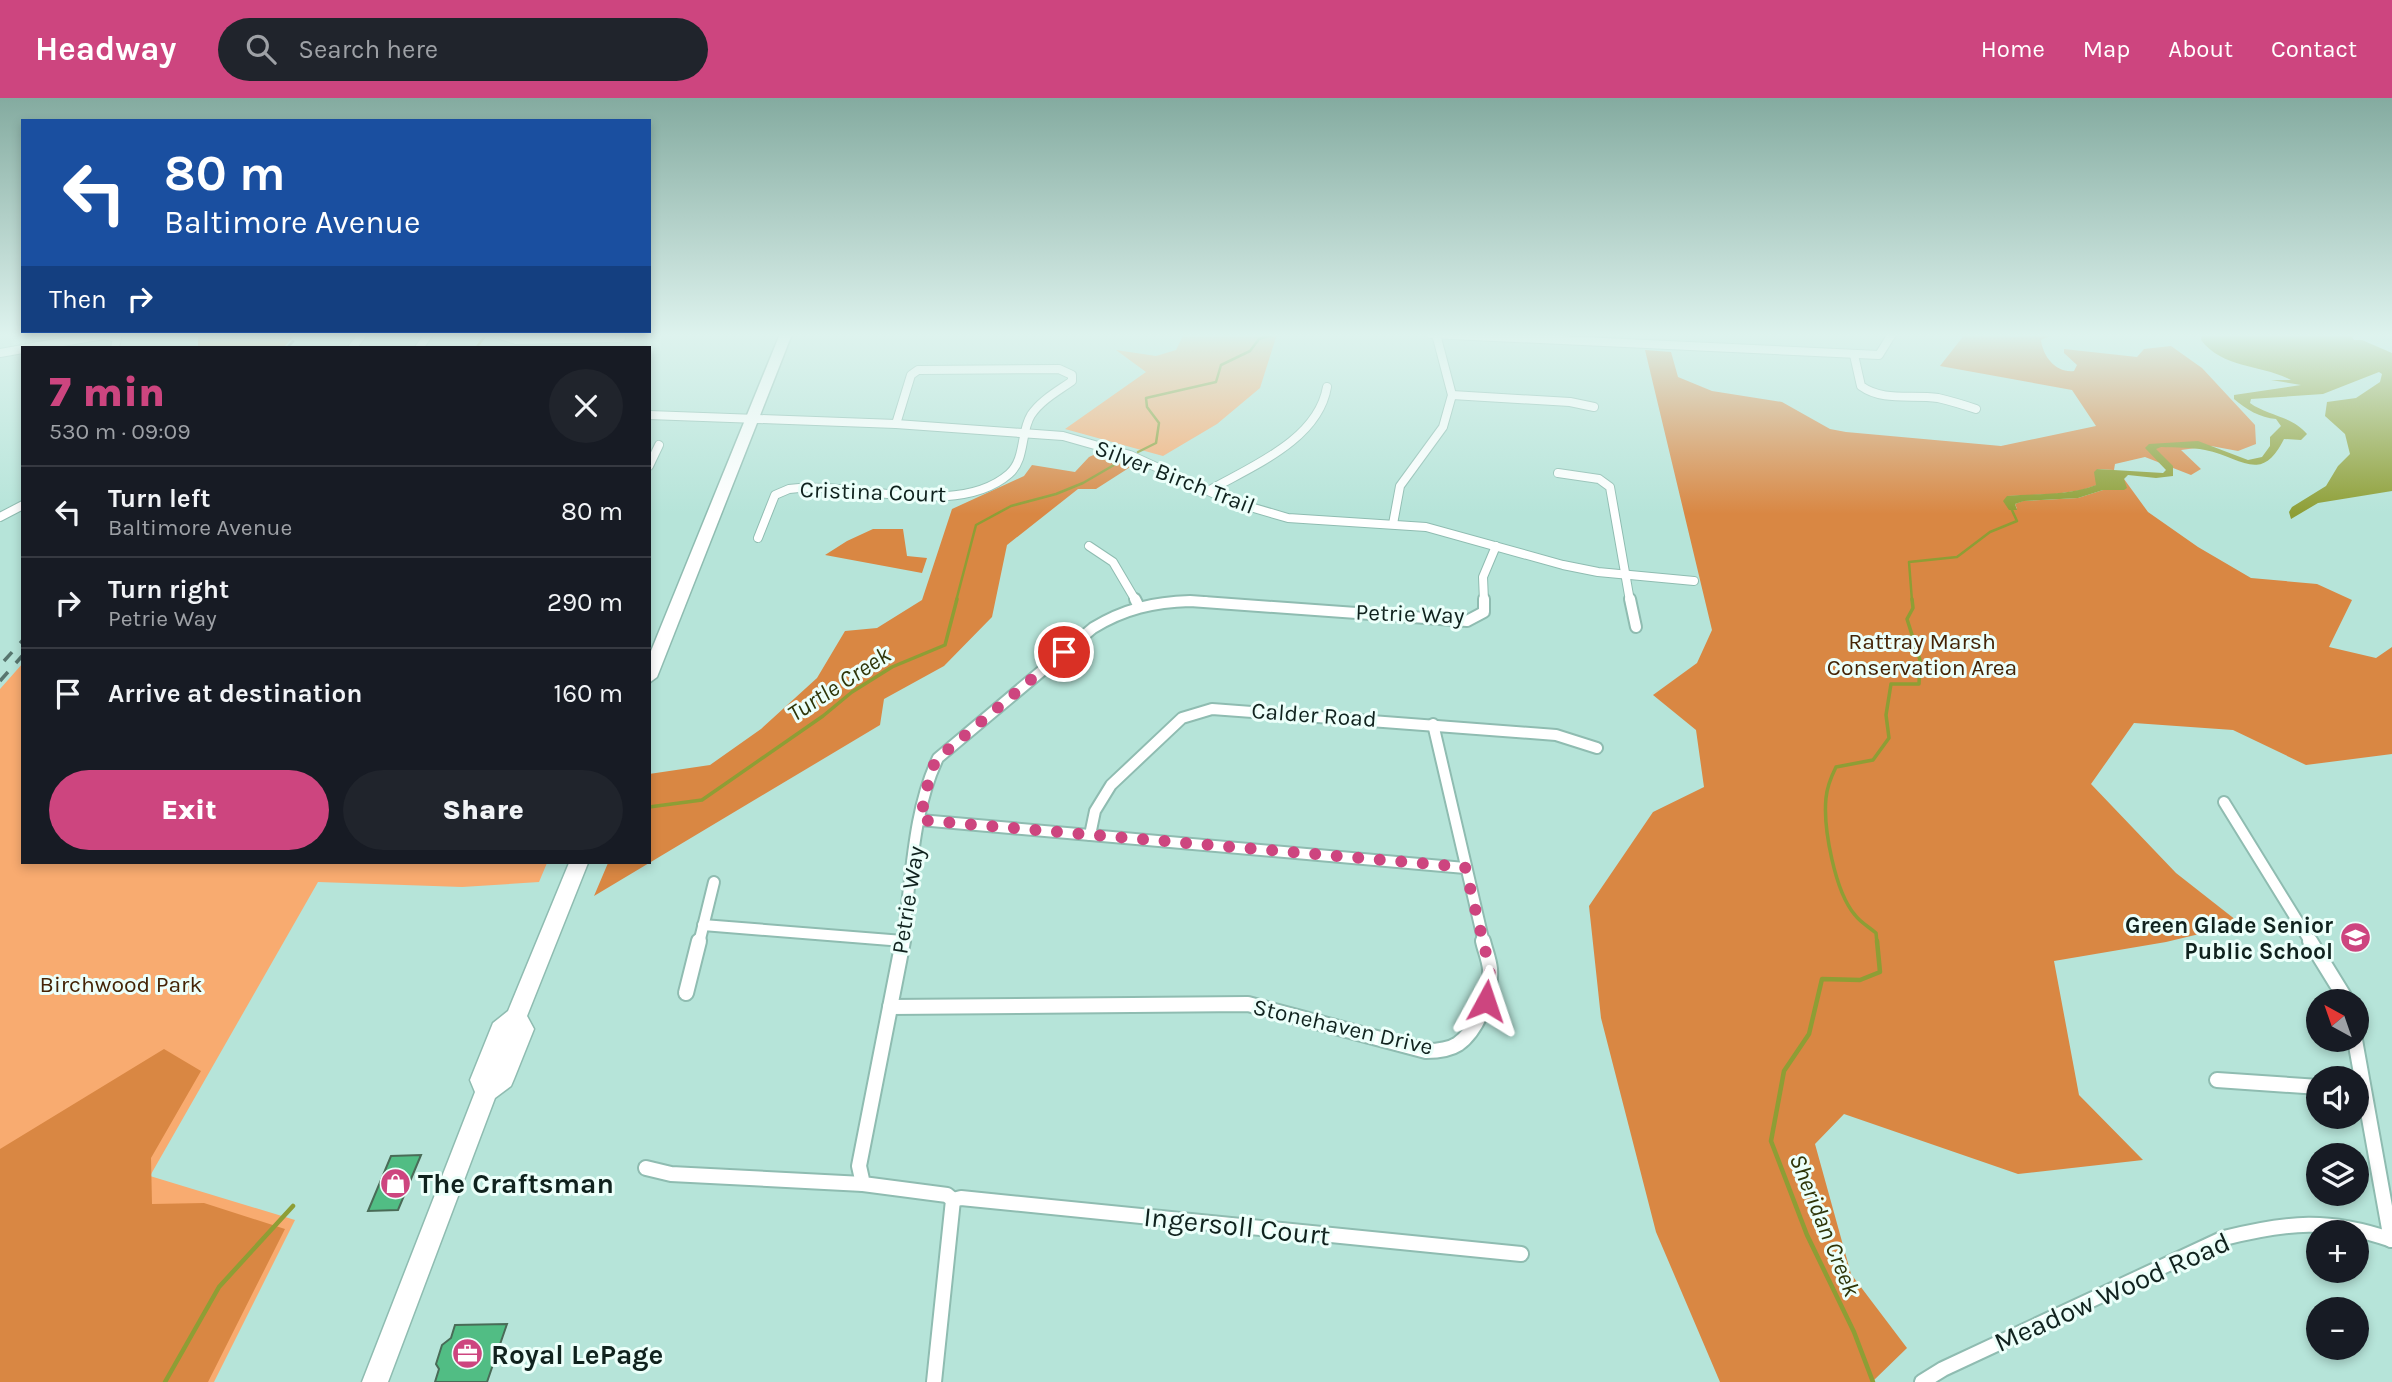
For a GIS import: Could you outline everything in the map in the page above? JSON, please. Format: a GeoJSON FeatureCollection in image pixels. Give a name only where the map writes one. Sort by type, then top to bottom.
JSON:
{"type":"FeatureCollection","features":[{"type":"Feature","properties":{"kind":"main road"},"geometry":{"type":"LineString","coordinates":[[651,672],[763,394]]}},
{"type":"Feature","properties":{"kind":"main road"},"geometry":{"type":"LineString","coordinates":[[375,1382],[486,1092],[503,1079],[523,1028],[516,1017],[578,864]]}},
{"type":"Feature","properties":{"kind":"street"},"geometry":{"type":"LineString","coordinates":[[896,424],[905,394]]}},
{"type":"Feature","properties":{"kind":"street"},"geometry":{"type":"LineString","coordinates":[[1023,431],[1030,416],[1042,401],[1053,394]]}},
{"type":"Feature","properties":{"kind":"street"},"geometry":{"type":"LineString","coordinates":[[1210,491],[1299,435],[1320,413],[1328,399],[1328,394]]}},
{"type":"Feature","properties":{"kind":"street"},"geometry":{"type":"LineString","coordinates":[[1878,394],[1888,397],[1937,398],[1976,409]]}},
{"type":"Feature","properties":{"kind":"street"},"geometry":{"type":"LineString","coordinates":[[1393,524],[1400,486],[1443,427],[1452,395],[1570,402],[1594,407]]}},
{"type":"Feature","properties":{"kind":"street","name":"Silver Birch Trail"},"geometry":{"type":"LineString","coordinates":[[651,415],[896,424],[1023,431],[1063,436],[1153,463],[1230,501],[1296,520],[1426,527],[1563,565],[1694,581]]}},
{"type":"Feature","properties":{"kind":"street","name":"Cristina Court"},"geometry":{"type":"LineString","coordinates":[[758,538],[775,495],[786,489],[930,496],[964,494],[983,487],[1007,475],[1017,465],[1023,431]]}},
{"type":"Feature","properties":{"kind":"street"},"geometry":{"type":"LineString","coordinates":[[651,462],[659,445]]}},
{"type":"Feature","properties":{"kind":"street"},"geometry":{"type":"LineString","coordinates":[[1558,473],[1606,482],[1636,627]]}},
{"type":"Feature","properties":{"kind":"street"},"geometry":{"type":"LineString","coordinates":[[0,517],[21,506]]}},
{"type":"Feature","properties":{"kind":"street","name":"Petrie Way"},"geometry":{"type":"LineString","coordinates":[[863,1184],[859,1166],[903,941],[920,820],[931,770],[950,746],[1093,628],[1138,605],[1173,600],[1206,601],[1467,621],[1483,612],[1483,577],[1496,546]]}},
{"type":"Feature","properties":{"kind":"street"},"geometry":{"type":"LineString","coordinates":[[1089,547],[1113,562],[1138,605]]}},
{"type":"Feature","properties":{"kind":"street","name":"Calder Road"},"geometry":{"type":"LineString","coordinates":[[1090,835],[1095,811],[1111,785],[1182,718],[1195,712],[1223,709],[1556,735],[1597,748]]}},
{"type":"Feature","properties":{"kind":"street","name":"Stonehaven Drive"},"geometry":{"type":"LineString","coordinates":[[890,1007],[1248,1004],[1426,1051],[1444,1050],[1459,1044],[1468,1034],[1486,1001],[1490,970],[1433,724]]}},
{"type":"Feature","properties":{"kind":"street"},"geometry":{"type":"LineString","coordinates":[[2224,802],[2340,989]]}},
{"type":"Feature","properties":{"kind":"street"},"geometry":{"type":"LineString","coordinates":[[920,820],[1465,867]]}},
{"type":"Feature","properties":{"kind":"street"},"geometry":{"type":"LineString","coordinates":[[686,993],[714,881]]}},
{"type":"Feature","properties":{"kind":"street"},"geometry":{"type":"LineString","coordinates":[[703,925],[903,941]]}},
{"type":"Feature","properties":{"kind":"street"},"geometry":{"type":"LineString","coordinates":[[2217,1080],[2306,1086]]}},
{"type":"Feature","properties":{"kind":"street"},"geometry":{"type":"LineString","coordinates":[[2369,1128],[2392,1240]]}},
{"type":"Feature","properties":{"kind":"street"},"geometry":{"type":"LineString","coordinates":[[646,1168],[671,1174],[863,1184],[947,1195],[953,1200],[933,1382]]}},
{"type":"Feature","properties":{"kind":"street","name":"Ingersoll Court"},"geometry":{"type":"LineString","coordinates":[[953,1200],[961,1198],[1521,1254]]}},
{"type":"Feature","properties":{"kind":"street","name":"Meadow Wood Road"},"geometry":{"type":"LineString","coordinates":[[1924,1381],[2224,1238],[2259,1229],[2301,1224],[2345,1226],[2392,1240]]}},
{"type":"Feature","properties":{"kind":"green space"},"geometry":{"type":"Polygon","coordinates":[[[1115,394],[1253,394],[1217,424],[1163,456],[1065,429],[1115,394]]]}},
{"type":"Feature","properties":{"kind":"green space","name":"Rattray Marsh Conservation Area"},"geometry":{"type":"Polygon","coordinates":[[[1656,394],[1731,394],[1782,402],[1830,429],[2001,446],[2096,426],[2075,394],[2226,394],[2255,425],[2256,444],[2238,451],[2211,446],[2181,450],[2201,469],[2191,475],[2145,457],[2115,464],[2114,470],[2097,469],[2097,485],[2082,490],[2007,496],[2017,509],[2015,504],[2023,501],[2078,498],[2103,490],[2124,490],[2124,479],[2148,512],[2198,547],[2251,578],[2317,584],[2352,600],[2329,647],[2376,658],[2392,647],[2392,754],[2306,765],[2233,730],[2134,723],[2091,784],[2176,873],[2241,924],[2166,942],[2054,961],[2079,1095],[2143,1160],[2018,1174],[1844,1114],[1815,1144],[1851,1274],[1907,1348],[1872,1382],[1720,1382],[1656,1232],[1601,1018],[1589,906],[1653,812],[1704,787],[1696,730],[1653,695],[1697,663],[1712,630],[1656,394]]]}},
{"type":"Feature","properties":{"kind":"green space"},"geometry":{"type":"Polygon","coordinates":[[[1100,452],[1135,464],[1096,489],[1078,489],[1007,545],[992,617],[944,666],[884,699],[880,725],[651,862],[651,774],[710,765],[761,729],[817,678],[845,631],[877,628],[922,600],[952,509],[1024,476],[1032,465],[1075,472],[1089,457],[1100,452]]]}},
{"type":"Feature","properties":{"kind":"green space"},"geometry":{"type":"Polygon","coordinates":[[[873,529],[903,529],[907,556],[927,558],[922,573],[825,555],[873,529]]]}},
{"type":"Feature","properties":{"kind":"green space","name":"Birchwood Park"},"geometry":{"type":"Polygon","coordinates":[[[21,665],[21,864],[547,864],[539,882],[462,887],[318,882],[150,1176],[295,1220],[214,1382],[0,1382],[0,689],[21,665]]]}},
{"type":"Feature","properties":{"kind":"green space"},"geometry":{"type":"Polygon","coordinates":[[[608,864],[648,864],[594,896],[608,864]]]}},
{"type":"Feature","properties":{"kind":"green space"},"geometry":{"type":"Polygon","coordinates":[[[164,1049],[201,1071],[151,1158],[152,1204],[204,1203],[285,1229],[208,1382],[0,1382],[0,1149],[164,1049]]]}},
{"type":"Feature","properties":{"kind":"shaded area"},"geometry":{"type":"Polygon","coordinates":[[[2323,394],[2251,399],[2250,403],[2294,423],[2307,434],[2301,440],[2284,439],[2276,453],[2259,465],[2240,462],[2205,450],[2161,447],[2156,449],[2173,466],[2173,476],[2156,478],[2128,475],[2124,479],[2127,488],[2124,490],[2103,490],[2078,498],[2024,501],[2015,504],[2017,510],[2009,510],[2003,501],[2007,496],[2085,489],[2096,485],[2094,472],[2097,469],[2163,473],[2166,470],[2145,448],[2149,444],[2198,441],[2248,460],[2262,457],[2270,446],[2270,437],[2281,426],[2276,419],[2259,415],[2243,406],[2234,399],[2234,395],[2323,394]]]}},
{"type":"Feature","properties":{"kind":"shaded area"},"geometry":{"type":"Polygon","coordinates":[[[2362,394],[2392,394],[2392,491],[2318,503],[2291,519],[2289,512],[2292,507],[2326,486],[2338,466],[2350,454],[2345,434],[2325,416],[2327,402],[2356,398],[2362,394]]]}},
{"type":"Feature","properties":{"kind":"building","name":"The Craftsman"},"geometry":{"type":"Polygon","coordinates":[[[421,1155],[398,1210],[368,1211],[391,1156],[421,1155]]]}},
{"type":"Feature","properties":{"kind":"building","name":"Royal LePage"},"geometry":{"type":"Polygon","coordinates":[[[507,1324],[487,1382],[435,1382],[439,1369],[436,1364],[442,1345],[451,1338],[455,1325],[507,1324]]]}},
{"type":"Feature","properties":{"kind":"waterway","name":"Turtle Creek"},"geometry":{"type":"LineString","coordinates":[[1138,452],[1156,443],[1159,423],[1147,407],[1146,398],[1164,394]]}},
{"type":"Feature","properties":{"kind":"waterway","name":"Turtle Creek"},"geometry":{"type":"LineString","coordinates":[[956,601],[976,525],[1011,506],[1056,494],[1083,483],[1126,458]]}},
{"type":"Feature","properties":{"kind":"waterway","name":"Sheridan Creek"},"geometry":{"type":"LineString","coordinates":[[1912,601],[1909,562],[1957,557],[1990,532],[2017,521],[2011,508]]}},
{"type":"Feature","properties":{"kind":"waterway","name":"Turtle Creek"},"geometry":{"type":"LineString","coordinates":[[651,807],[702,800],[823,716],[852,692],[892,667],[945,645],[957,599]]}},
{"type":"Feature","properties":{"kind":"waterway","name":"Sheridan Creek"},"geometry":{"type":"LineString","coordinates":[[1877,943],[1876,933],[1857,918],[1848,905],[1836,876],[1826,826],[1826,798],[1836,767],[1873,760],[1889,738],[1886,715],[1891,684],[1919,684],[1920,660],[1907,619],[1913,608],[1912,599]]}},
{"type":"Feature","properties":{"kind":"waterway","name":"Sheridan Creek"},"geometry":{"type":"LineString","coordinates":[[1873,1382],[1854,1332],[1807,1235],[1771,1141],[1784,1071],[1809,1034],[1822,979],[1860,980],[1880,972],[1877,941]]}},
{"type":"Feature","properties":{"kind":"waterway"},"geometry":{"type":"LineString","coordinates":[[165,1382],[219,1287],[293,1206]]}},
{"type":"Feature","properties":{"kind":"railway"},"geometry":{"type":"LineString","coordinates":[[4,661],[21,642]]}},
{"type":"Feature","properties":{"kind":"railway"},"geometry":{"type":"LineString","coordinates":[[0,681],[21,657]]}},
{"type":"Feature","properties":{"kind":"place","name":"Green Glade Senior Public School"},"geometry":{"type":"Point","coordinates":[2356,938]}},
{"type":"Feature","properties":{"kind":"place","name":"The Craftsman"},"geometry":{"type":"Point","coordinates":[395,1183]}},
{"type":"Feature","properties":{"kind":"place","name":"Royal LePage"},"geometry":{"type":"Point","coordinates":[468,1354]}},
{"type":"Feature","properties":{"kind":"route"},"geometry":{"type":"LineString","coordinates":[[1064,652],[938,758],[931,770],[920,820],[1465,867],[1490,970],[1486,1001]]}}]}
